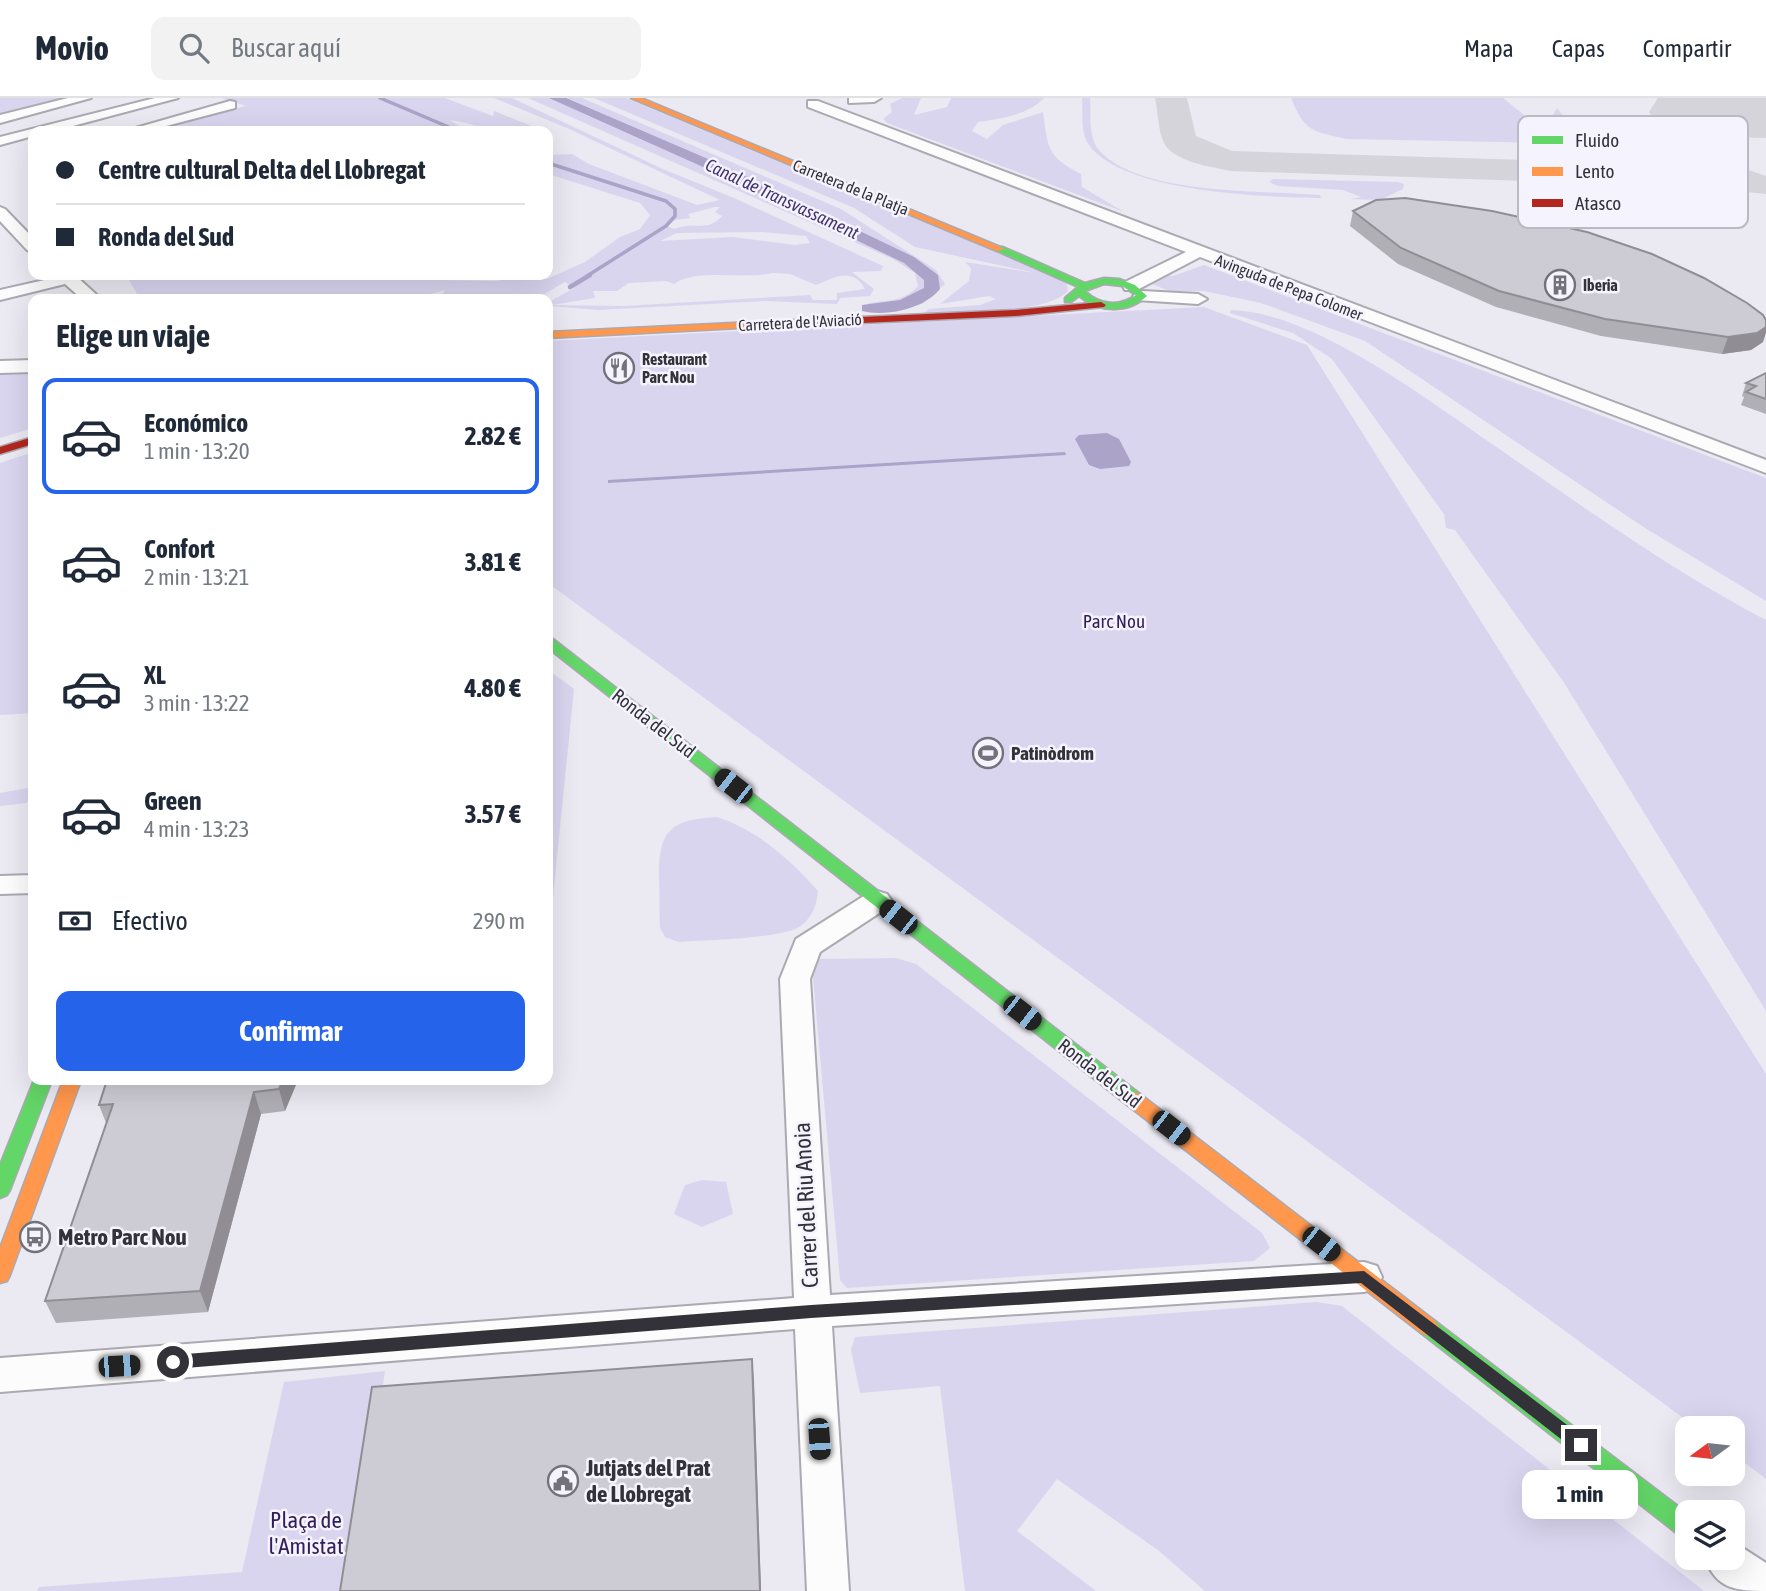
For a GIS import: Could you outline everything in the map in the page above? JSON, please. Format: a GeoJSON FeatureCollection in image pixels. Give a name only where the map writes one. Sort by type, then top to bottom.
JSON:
{"type":"FeatureCollection","features":[{"type":"Feature","properties":{"kind":"street"},"geometry":{"type":"LineString","coordinates":[[59,126],[171,98]]}},
{"type":"Feature","properties":{"kind":"street"},"geometry":{"type":"LineString","coordinates":[[150,126],[230,105],[208,98]]}},
{"type":"Feature","properties":{"kind":"street","name":"Carretera de la Platja"},"geometry":{"type":"LineString","coordinates":[[635,98],[1066,276],[1089,287],[1085,299],[1101,305]]}},
{"type":"Feature","properties":{"kind":"street"},"geometry":{"type":"LineString","coordinates":[[0,119],[78,99],[108,114],[143,126]]}},
{"type":"Feature","properties":{"kind":"street","name":"Avinguda de Pepa Colomer"},"geometry":{"type":"LineString","coordinates":[[874,101],[837,99],[813,104],[1766,467]]}},
{"type":"Feature","properties":{"kind":"street"},"geometry":{"type":"LineString","coordinates":[[853,120],[876,113],[874,101]]}},
{"type":"Feature","properties":{"kind":"street"},"geometry":{"type":"LineString","coordinates":[[0,141],[28,134]]}},
{"type":"Feature","properties":{"kind":"street"},"geometry":{"type":"LineString","coordinates":[[0,193],[28,220]]}},
{"type":"Feature","properties":{"kind":"street"},"geometry":{"type":"LineString","coordinates":[[0,212],[28,239]]}},
{"type":"Feature","properties":{"kind":"street"},"geometry":{"type":"LineString","coordinates":[[8,244],[28,242]]}},
{"type":"Feature","properties":{"kind":"street"},"geometry":{"type":"LineString","coordinates":[[1137,291],[1198,252]]}},
{"type":"Feature","properties":{"kind":"street"},"geometry":{"type":"LineString","coordinates":[[0,295],[54,280]]}},
{"type":"Feature","properties":{"kind":"street"},"geometry":{"type":"LineString","coordinates":[[64,280],[85,294]]}},
{"type":"Feature","properties":{"kind":"street"},"geometry":{"type":"LineString","coordinates":[[92,280],[107,294]]}},
{"type":"Feature","properties":{"kind":"street"},"geometry":{"type":"LineString","coordinates":[[1089,287],[1198,299]]}},
{"type":"Feature","properties":{"kind":"street","name":"Carretera de l'Aviació"},"geometry":{"type":"LineString","coordinates":[[1053,308],[1089,287]]}},
{"type":"Feature","properties":{"kind":"street","name":"Carretera de l'Aviació"},"geometry":{"type":"LineString","coordinates":[[553,335],[1015,313],[1053,308],[1127,305],[1137,291]]}},
{"type":"Feature","properties":{"kind":"street"},"geometry":{"type":"LineString","coordinates":[[0,368],[28,366]]}},
{"type":"Feature","properties":{"kind":"street"},"geometry":{"type":"LineString","coordinates":[[1,451],[28,443]]}},
{"type":"Feature","properties":{"kind":"street","name":"Ronda del Sud"},"geometry":{"type":"LineString","coordinates":[[553,646],[877,901],[1675,1518]]}},
{"type":"Feature","properties":{"kind":"street"},"geometry":{"type":"LineString","coordinates":[[0,885],[28,884]]}},
{"type":"Feature","properties":{"kind":"street","name":"Carrer del Riu Anoia"},"geometry":{"type":"LineString","coordinates":[[828,1591],[794,979],[807,946],[877,901]]}},
{"type":"Feature","properties":{"kind":"street"},"geometry":{"type":"LineString","coordinates":[[0,1190],[41,1085]]}},
{"type":"Feature","properties":{"kind":"street"},"geometry":{"type":"LineString","coordinates":[[0,1275],[70,1085]]}},
{"type":"Feature","properties":{"kind":"street"},"geometry":{"type":"LineString","coordinates":[[0,1375],[811,1312],[1364,1277]]}},
{"type":"Feature","properties":{"kind":"street"},"geometry":{"type":"LineString","coordinates":[[1741,1570],[1766,1589]]}},
{"type":"Feature","properties":{"kind":"green space"},"geometry":{"type":"Polygon","coordinates":[[[0,98],[70,98],[0,116],[0,98]]]}},
{"type":"Feature","properties":{"kind":"green space"},"geometry":{"type":"Polygon","coordinates":[[[221,98],[445,98],[493,116],[494,111],[532,126],[477,126],[449,120],[459,126],[162,126],[246,106],[221,98]]]}},
{"type":"Feature","properties":{"kind":"green space"},"geometry":{"type":"Polygon","coordinates":[[[494,98],[512,98],[663,169],[734,198],[883,266],[881,271],[852,272],[874,289],[870,296],[840,298],[837,304],[766,301],[599,310],[553,306],[624,306],[810,295],[813,300],[837,300],[837,293],[865,289],[854,277],[835,277],[816,285],[790,274],[773,273],[708,275],[684,279],[674,284],[666,281],[629,283],[617,291],[593,291],[595,298],[553,305],[553,300],[574,288],[565,282],[544,294],[442,294],[445,290],[430,294],[137,294],[129,280],[553,280],[553,276],[585,262],[620,237],[640,229],[650,215],[640,203],[553,176],[553,155],[572,154],[589,164],[697,205],[720,200],[567,128],[494,98]],[[720,207],[688,214],[691,218],[675,220],[667,226],[674,229],[711,224],[722,216],[715,212],[720,207]],[[762,232],[677,233],[660,241],[732,237],[795,245],[810,243],[806,236],[762,232]]]}},
{"type":"Feature","properties":{"kind":"green space"},"geometry":{"type":"Polygon","coordinates":[[[528,98],[582,98],[841,209],[936,270],[945,284],[922,304],[870,311],[868,303],[895,299],[913,291],[918,286],[915,273],[893,259],[528,98]]]}},
{"type":"Feature","properties":{"kind":"green space"},"geometry":{"type":"Polygon","coordinates":[[[594,98],[626,98],[1053,275],[1067,284],[1068,291],[1057,299],[1021,308],[923,314],[929,309],[980,305],[996,299],[989,296],[940,304],[969,281],[971,268],[965,262],[1036,273],[915,247],[854,208],[594,98]]]}},
{"type":"Feature","properties":{"kind":"green space"},"geometry":{"type":"Polygon","coordinates":[[[902,98],[921,98],[914,115],[947,107],[951,98],[1044,98],[1022,112],[978,122],[972,131],[987,139],[1003,125],[1043,112],[1048,143],[1055,156],[1081,174],[1082,187],[1124,212],[887,123],[883,119],[892,112],[890,104],[902,98]]]}},
{"type":"Feature","properties":{"kind":"green space"},"geometry":{"type":"Polygon","coordinates":[[[1082,98],[1090,98],[1090,118],[1095,145],[1118,165],[1143,176],[1204,188],[1320,195],[1321,198],[1198,189],[1163,183],[1132,173],[1107,161],[1089,145],[1083,129],[1082,98]]]}},
{"type":"Feature","properties":{"kind":"green space"},"geometry":{"type":"Polygon","coordinates":[[[1291,98],[1503,98],[1525,116],[1518,116],[1518,142],[1346,139],[1317,131],[1301,118],[1291,98]]]}},
{"type":"Feature","properties":{"kind":"green space"},"geometry":{"type":"Polygon","coordinates":[[[1557,108],[1563,116],[1553,116],[1557,108]]]}},
{"type":"Feature","properties":{"kind":"green space"},"geometry":{"type":"Polygon","coordinates":[[[1273,179],[1404,184],[1403,189],[1380,200],[1349,199],[1361,197],[1343,190],[1278,186],[1269,182],[1273,179]]]}},
{"type":"Feature","properties":{"kind":"green space"},"geometry":{"type":"Polygon","coordinates":[[[1204,265],[1766,478],[1766,601],[1645,528],[1365,341],[1261,303],[1204,291],[1169,291],[1152,284],[1165,275],[1173,276],[1204,265]]]}},
{"type":"Feature","properties":{"kind":"green space","name":"Parc Nou"},"geometry":{"type":"Polygon","coordinates":[[[1204,307],[1307,345],[1766,1074],[1766,1479],[1745,1463],[1745,1416],[1681,1416],[553,587],[553,341],[1204,307]]]}},
{"type":"Feature","properties":{"kind":"green space"},"geometry":{"type":"Polygon","coordinates":[[[1231,310],[1264,315],[1298,326],[1370,362],[1629,538],[1766,620],[1766,1011],[1563,681],[1455,530],[1446,528],[1444,514],[1332,359],[1293,333],[1230,313],[1231,310]]]}},
{"type":"Feature","properties":{"kind":"green space"},"geometry":{"type":"Polygon","coordinates":[[[28,372],[28,430],[0,438],[0,374],[28,372]]]}},
{"type":"Feature","properties":{"kind":"green space"},"geometry":{"type":"Polygon","coordinates":[[[28,454],[28,713],[0,715],[0,463],[28,454]]]}},
{"type":"Feature","properties":{"kind":"green space"},"geometry":{"type":"Polygon","coordinates":[[[553,674],[574,689],[553,897],[553,674]]]}},
{"type":"Feature","properties":{"kind":"green space"},"geometry":{"type":"Polygon","coordinates":[[[28,788],[28,802],[0,806],[0,793],[28,788]]]}},
{"type":"Feature","properties":{"kind":"green space"},"geometry":{"type":"Polygon","coordinates":[[[717,817],[746,830],[772,847],[818,891],[814,909],[802,925],[780,933],[744,938],[679,942],[665,937],[660,928],[659,877],[661,848],[665,838],[670,830],[678,825],[717,817]]]}},
{"type":"Feature","properties":{"kind":"green space"},"geometry":{"type":"Polygon","coordinates":[[[896,958],[916,964],[1262,1233],[1270,1248],[1254,1261],[847,1288],[840,1280],[812,966],[820,959],[896,958]]]}},
{"type":"Feature","properties":{"kind":"green space"},"geometry":{"type":"Polygon","coordinates":[[[702,1180],[726,1182],[733,1214],[702,1227],[674,1214],[685,1185],[702,1180]]]}},
{"type":"Feature","properties":{"kind":"green space"},"geometry":{"type":"Polygon","coordinates":[[[1317,1302],[1342,1306],[1704,1591],[1205,1591],[1159,1551],[1057,1479],[1017,1531],[1096,1591],[965,1591],[940,1386],[860,1393],[851,1350],[855,1337],[1317,1302]]]}},
{"type":"Feature","properties":{"kind":"green space","name":"Plaça de l'Amistat"},"geometry":{"type":"Polygon","coordinates":[[[385,1371],[351,1591],[37,1591],[39,1587],[242,1572],[284,1382],[385,1371]]]}},
{"type":"Feature","properties":{"kind":"shaded area"},"geometry":{"type":"Polygon","coordinates":[[[1107,433],[1119,439],[1131,462],[1129,466],[1100,469],[1089,465],[1075,439],[1079,435],[1107,433]]]}},
{"type":"Feature","properties":{"kind":"shaded area"},"geometry":{"type":"Polygon","coordinates":[[[1065,452],[1066,455],[608,483],[608,480],[1065,452]]]}},
{"type":"Feature","properties":{"kind":"building","name":"Iberia"},"geometry":{"type":"Polygon","coordinates":[[[1405,198],[1492,211],[1518,217],[1518,228],[1569,228],[1587,232],[1652,254],[1704,278],[1763,315],[1766,327],[1757,333],[1728,337],[1605,319],[1499,291],[1401,248],[1353,211],[1376,200],[1405,198]]]}},
{"type":"Feature","properties":{"kind":"building"},"geometry":{"type":"Polygon","coordinates":[[[1766,373],[1766,399],[1746,392],[1756,386],[1746,383],[1766,373]]]}},
{"type":"Feature","properties":{"kind":"building"},"geometry":{"type":"Polygon","coordinates":[[[105,1085],[281,1085],[279,1089],[254,1092],[200,1291],[45,1301],[113,1104],[99,1105],[105,1085]]]}},
{"type":"Feature","properties":{"kind":"building","name":"Jutjats del Prat de Llobregat"},"geometry":{"type":"Polygon","coordinates":[[[752,1359],[760,1591],[340,1591],[372,1387],[752,1359]]]}},
{"type":"Feature","properties":{"kind":"waterway"},"geometry":{"type":"LineString","coordinates":[[380,98],[446,126]]}},
{"type":"Feature","properties":{"kind":"waterway","name":"Canal de Transvassament"},"geometry":{"type":"LineString","coordinates":[[555,98],[717,168],[909,260],[932,278],[932,289],[918,299],[894,306],[868,308]]}},
{"type":"Feature","properties":{"kind":"waterway"},"geometry":{"type":"LineString","coordinates":[[553,165],[666,201],[675,209],[675,216],[666,226],[587,276]]}},
{"type":"Feature","properties":{"kind":"waterway"},"geometry":{"type":"LineString","coordinates":[[570,287],[590,275]]}},
{"type":"Feature","properties":{"kind":"taxiway"},"geometry":{"type":"LineString","coordinates":[[1171,98],[1180,141],[1199,152],[1231,161],[1518,170]]}},
{"type":"Feature","properties":{"kind":"taxiway"},"geometry":{"type":"LineString","coordinates":[[1748,118],[1766,115]]}},
{"type":"Feature","properties":{"kind":"taxiway"},"geometry":{"type":"LineString","coordinates":[[1748,183],[1761,185]]}},
{"type":"Feature","properties":{"kind":"runway"},"geometry":{"type":"LineString","coordinates":[[1689,112],[1766,114]]}},
{"type":"Feature","properties":{"kind":"traffic: fast"},"geometry":{"type":"LineString","coordinates":[[1000,249],[1085,287]]}},
{"type":"Feature","properties":{"kind":"traffic: fast"},"geometry":{"type":"LineString","coordinates":[[1068,300],[1088,285],[1104,281],[1126,284],[1142,296],[1127,304],[1111,306],[1094,303],[1081,293]]}},
{"type":"Feature","properties":{"kind":"traffic: fast"},"geometry":{"type":"LineString","coordinates":[[553,646],[1133,1099]]}},
{"type":"Feature","properties":{"kind":"traffic: fast"},"geometry":{"type":"LineString","coordinates":[[0,1190],[41,1085]]}},
{"type":"Feature","properties":{"kind":"traffic: fast"},"geometry":{"type":"LineString","coordinates":[[1428,1327],[1675,1518]]}},
{"type":"Feature","properties":{"kind":"traffic: slow"},"geometry":{"type":"LineString","coordinates":[[635,98],[1000,249]]}},
{"type":"Feature","properties":{"kind":"traffic: slow"},"geometry":{"type":"LineString","coordinates":[[553,335],[774,324]]}},
{"type":"Feature","properties":{"kind":"traffic: slow"},"geometry":{"type":"LineString","coordinates":[[0,1275],[70,1085]]}},
{"type":"Feature","properties":{"kind":"traffic: slow"},"geometry":{"type":"LineString","coordinates":[[1133,1099],[1428,1327]]}},
{"type":"Feature","properties":{"kind":"traffic: jam"},"geometry":{"type":"LineString","coordinates":[[774,324],[1015,313],[1101,305]]}},
{"type":"Feature","properties":{"kind":"traffic: jam"},"geometry":{"type":"LineString","coordinates":[[0,451],[28,442]]}},
{"type":"Feature","properties":{"kind":"place","name":"Iberia"},"geometry":{"type":"Point","coordinates":[1560,285]}},
{"type":"Feature","properties":{"kind":"place","name":"Restaurant Parc Nou"},"geometry":{"type":"Point","coordinates":[619,368]}},
{"type":"Feature","properties":{"kind":"place","name":"Patinòdrom"},"geometry":{"type":"Point","coordinates":[988,753]}},
{"type":"Feature","properties":{"kind":"place","name":"Metro Parc Nou"},"geometry":{"type":"Point","coordinates":[35,1237]}},
{"type":"Feature","properties":{"kind":"place","name":"Jutjats del Prat de Llobregat"},"geometry":{"type":"Point","coordinates":[563,1481]}},
{"type":"Feature","properties":{"kind":"route"},"geometry":{"type":"LineString","coordinates":[[173,1362],[811,1312],[1364,1277],[1581,1445]]}}]}
